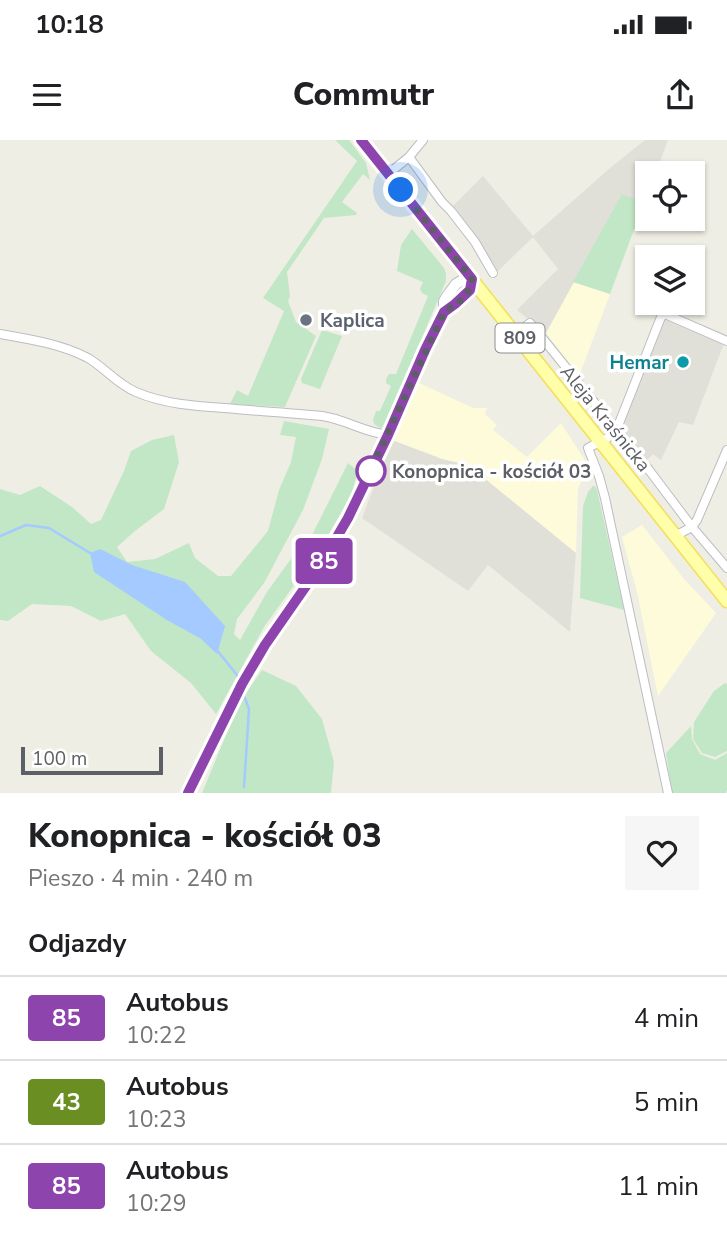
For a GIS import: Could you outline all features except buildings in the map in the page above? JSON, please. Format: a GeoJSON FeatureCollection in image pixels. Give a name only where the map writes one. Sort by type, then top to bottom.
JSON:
{"type":"FeatureCollection","features":[{"type":"Feature","properties":{"kind":"main road","name":"Aleja Kraśnicka"},"geometry":{"type":"LineString","coordinates":[[361,140],[727,601]]}},
{"type":"Feature","properties":{"kind":"street"},"geometry":{"type":"LineString","coordinates":[[388,174],[409,157],[422,140]]}},
{"type":"Feature","properties":{"kind":"street"},"geometry":{"type":"LineString","coordinates":[[409,157],[475,242],[493,273]]}},
{"type":"Feature","properties":{"kind":"street"},"geometry":{"type":"LineString","coordinates":[[188,793],[229,707],[251,669],[330,551],[388,435],[444,312],[470,290],[472,279]]}},
{"type":"Feature","properties":{"kind":"street"},"geometry":{"type":"LineString","coordinates":[[668,793],[605,498],[587,447],[611,436],[616,430],[661,317],[665,314],[727,341]]}},
{"type":"Feature","properties":{"kind":"street","name":"Aleja Kraśnicka"},"geometry":{"type":"LineString","coordinates":[[516,334],[530,323],[727,568]]}},
{"type":"Feature","properties":{"kind":"street"},"geometry":{"type":"LineString","coordinates":[[0,334],[25,338],[73,352],[89,359],[136,392],[156,398],[183,405],[332,418],[388,435]]}},
{"type":"Feature","properties":{"kind":"street"},"geometry":{"type":"LineString","coordinates":[[676,536],[692,527],[702,512],[727,450]]}},
{"type":"Feature","properties":{"kind":"shaded area"},"geometry":{"type":"Polygon","coordinates":[[[645,140],[668,140],[660,161],[635,161],[635,200],[622,195],[546,333],[517,310],[558,269],[533,237],[498,271],[452,207],[483,176],[533,236],[645,140]]]}},
{"type":"Feature","properties":{"kind":"shaded area"},"geometry":{"type":"Polygon","coordinates":[[[573,282],[610,294],[579,376],[546,333],[573,282]]]}},
{"type":"Feature","properties":{"kind":"shaded area"},"geometry":{"type":"Polygon","coordinates":[[[663,319],[724,343],[693,425],[679,422],[661,460],[653,454],[647,460],[621,429],[663,319]]]}},
{"type":"Feature","properties":{"kind":"shaded area"},"geometry":{"type":"Polygon","coordinates":[[[419,383],[473,408],[487,408],[485,414],[497,425],[493,430],[527,457],[561,423],[589,467],[578,488],[576,553],[468,465],[442,459],[392,440],[419,383]]]}},
{"type":"Feature","properties":{"kind":"shaded area"},"geometry":{"type":"Polygon","coordinates":[[[392,440],[442,459],[468,465],[576,553],[570,632],[488,565],[468,591],[362,518],[392,440]]]}},
{"type":"Feature","properties":{"kind":"shaded area"},"geometry":{"type":"Polygon","coordinates":[[[642,525],[684,579],[716,613],[658,696],[637,592],[622,537],[642,525]]]}},
{"type":"Feature","properties":{"kind":"green space"},"geometry":{"type":"Polygon","coordinates":[[[335,140],[349,140],[366,163],[370,180],[363,174],[342,202],[357,213],[356,215],[324,218],[287,272],[290,296],[288,301],[296,322],[316,336],[285,407],[230,404],[237,390],[248,396],[284,311],[263,298],[357,161],[335,140]]]}},
{"type":"Feature","properties":{"kind":"green space"},"geometry":{"type":"Polygon","coordinates":[[[622,194],[635,199],[635,227],[610,294],[573,282],[622,194]]]}},
{"type":"Feature","properties":{"kind":"green space"},"geometry":{"type":"Polygon","coordinates":[[[412,229],[444,268],[446,281],[384,427],[380,428],[373,420],[391,386],[386,383],[386,379],[389,374],[396,374],[428,296],[420,289],[423,282],[397,271],[401,245],[412,229]]]}},
{"type":"Feature","properties":{"kind":"green space"},"geometry":{"type":"Polygon","coordinates":[[[322,330],[342,336],[320,389],[302,383],[301,379],[322,330]]]}},
{"type":"Feature","properties":{"kind":"green space"},"geometry":{"type":"Polygon","coordinates":[[[284,421],[329,429],[322,459],[303,510],[264,583],[237,619],[234,634],[240,640],[267,592],[312,535],[348,463],[358,471],[351,495],[322,546],[264,627],[216,714],[191,683],[151,651],[125,614],[101,621],[71,606],[32,604],[8,621],[0,620],[0,489],[20,495],[40,486],[72,507],[91,524],[101,520],[131,451],[152,440],[174,435],[179,462],[164,509],[117,547],[127,562],[155,559],[189,543],[195,558],[218,576],[231,576],[268,531],[279,490],[291,462],[296,437],[280,435],[284,421]]]}},
{"type":"Feature","properties":{"kind":"green space"},"geometry":{"type":"Polygon","coordinates":[[[593,486],[597,490],[624,610],[580,598],[583,506],[593,486]]]}},
{"type":"Feature","properties":{"kind":"green space"},"geometry":{"type":"Polygon","coordinates":[[[262,670],[296,686],[322,719],[334,762],[331,793],[202,793],[244,696],[262,670]]]}},
{"type":"Feature","properties":{"kind":"green space"},"geometry":{"type":"Polygon","coordinates":[[[725,683],[727,751],[715,757],[702,753],[693,739],[694,722],[714,691],[725,683]]]}},
{"type":"Feature","properties":{"kind":"green space"},"geometry":{"type":"Polygon","coordinates":[[[691,726],[692,739],[700,754],[715,760],[727,753],[726,793],[672,793],[666,753],[691,726]]]}},
{"type":"Feature","properties":{"kind":"water"},"geometry":{"type":"Polygon","coordinates":[[[100,549],[132,565],[185,582],[225,626],[217,654],[198,636],[167,620],[94,572],[90,553],[100,549]]]}},
{"type":"Feature","properties":{"kind":"waterway"},"geometry":{"type":"LineString","coordinates":[[0,536],[26,525],[49,528],[90,553]]}},
{"type":"Feature","properties":{"kind":"waterway"},"geometry":{"type":"LineString","coordinates":[[166,618],[200,637]]}},
{"type":"Feature","properties":{"kind":"waterway"},"geometry":{"type":"LineString","coordinates":[[216,649],[239,680]]}},
{"type":"Feature","properties":{"kind":"waterway"},"geometry":{"type":"LineString","coordinates":[[242,690],[249,709],[244,787]]}},
{"type":"Feature","properties":{"kind":"bus line","name":"85"},"geometry":{"type":"LineString","coordinates":[[188,793],[242,684],[265,645],[330,551],[348,518],[444,312],[470,290],[472,279],[361,140]]}},
{"type":"Feature","properties":{"kind":"place","name":"Kaplica"},"geometry":{"type":"Point","coordinates":[306,320]}},
{"type":"Feature","properties":{"kind":"place","name":"Hemar"},"geometry":{"type":"Point","coordinates":[683,362]}},
{"type":"Feature","properties":{"kind":"place","name":"Konopnica - kościół 03"},"geometry":{"type":"Point","coordinates":[371,471]}},
{"type":"Feature","properties":{"kind":"route"},"geometry":{"type":"LineString","coordinates":[[371,471],[369,474],[395,422],[433,332],[444,312],[470,290],[472,279],[401,190]]}}]}
